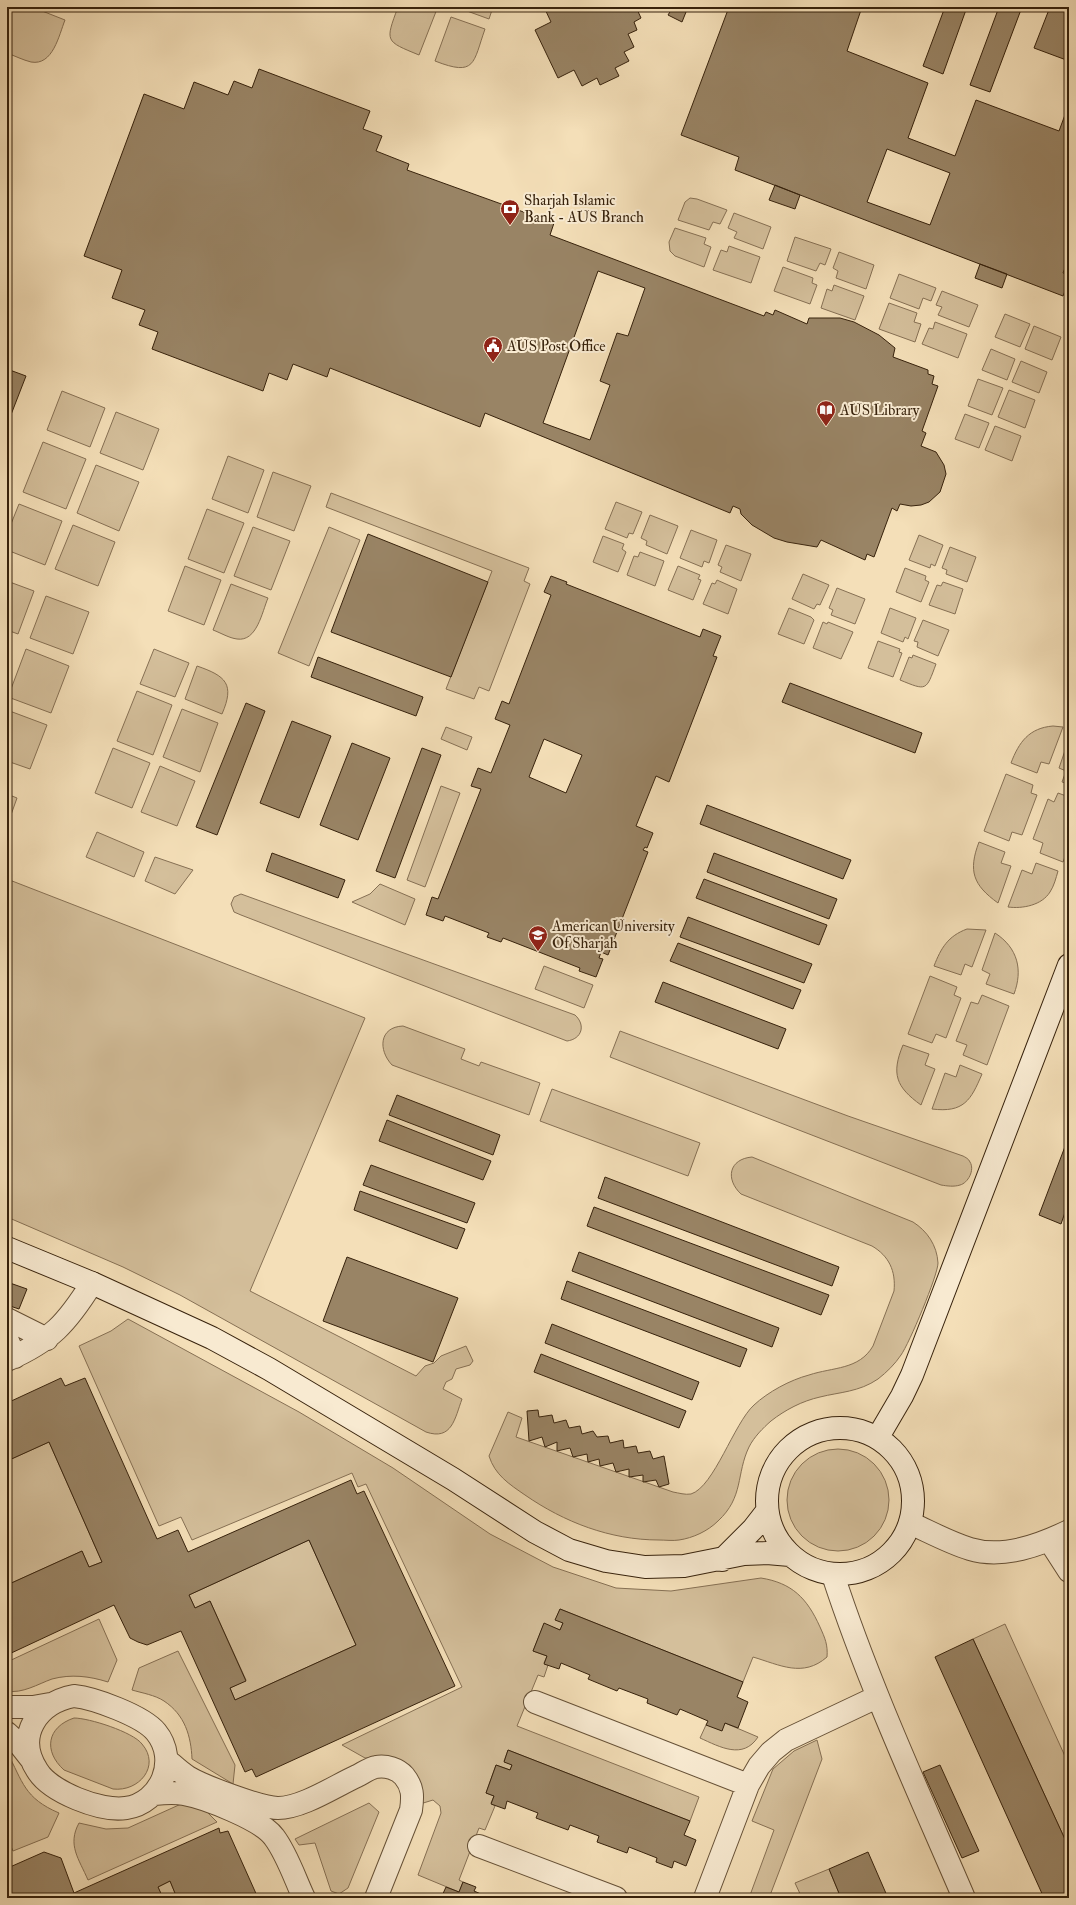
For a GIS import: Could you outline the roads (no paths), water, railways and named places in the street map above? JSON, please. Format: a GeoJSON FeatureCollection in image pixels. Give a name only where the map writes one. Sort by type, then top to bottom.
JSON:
{"type":"FeatureCollection","features":[{"type":"Feature","properties":{"kind":"street"},"geometry":{"type":"LineString","coordinates":[[878,1437],[902,1396],[912,1375],[1069,964]]}},
{"type":"Feature","properties":{"kind":"street"},"geometry":{"type":"LineString","coordinates":[[7,1248],[92,1283],[212,1338],[269,1369],[453,1479],[535,1532],[569,1550],[606,1561],[645,1567],[684,1566],[722,1560],[744,1554],[767,1553],[790,1555]]}},
{"type":"Feature","properties":{"kind":"street"},"geometry":{"type":"LineString","coordinates":[[10,1352],[47,1339],[61,1327],[77,1307],[92,1283]]}},
{"type":"Feature","properties":{"kind":"street"},"geometry":{"type":"LineString","coordinates":[[7,1319],[47,1339]]}},
{"type":"Feature","properties":{"kind":"street"},"geometry":{"type":"LineString","coordinates":[[832,1427],[856,1429],[878,1437],[898,1456],[909,1475],[913,1496],[913,1507],[910,1523],[902,1542],[889,1557],[872,1568],[853,1574],[833,1575],[810,1568],[790,1555],[779,1542],[771,1527],[767,1511],[768,1487],[776,1465],[790,1447],[810,1433],[832,1427]]}},
{"type":"Feature","properties":{"kind":"street"},"geometry":{"type":"LineString","coordinates":[[722,1560],[743,1539],[767,1511]]}},
{"type":"Feature","properties":{"kind":"street"},"geometry":{"type":"LineString","coordinates":[[910,1523],[971,1549],[991,1551],[1031,1547],[1069,1531]]}},
{"type":"Feature","properties":{"kind":"street"},"geometry":{"type":"LineString","coordinates":[[1049,1540],[1069,1571]]}},
{"type":"Feature","properties":{"kind":"street"},"geometry":{"type":"LineString","coordinates":[[833,1575],[852,1633],[877,1697],[964,1898]]}},
{"type":"Feature","properties":{"kind":"street"},"geometry":{"type":"LineString","coordinates":[[7,1707],[33,1707],[50,1704],[61,1699],[74,1696],[87,1698],[146,1722],[156,1732],[163,1744],[167,1760],[166,1772],[161,1784],[154,1794],[140,1804],[125,1808],[110,1808],[87,1802],[65,1793],[46,1781],[37,1771],[20,1745],[7,1733]]}},
{"type":"Feature","properties":{"kind":"street"},"geometry":{"type":"LineString","coordinates":[[705,1898],[748,1785],[759,1766],[771,1752],[786,1740],[877,1697]]}},
{"type":"Feature","properties":{"kind":"street"},"geometry":{"type":"LineString","coordinates":[[535,1702],[748,1785]]}},
{"type":"Feature","properties":{"kind":"street"},"geometry":{"type":"LineString","coordinates":[[31,1760],[28,1744],[31,1729],[38,1715],[50,1704]]}},
{"type":"Feature","properties":{"kind":"street"},"geometry":{"type":"LineString","coordinates":[[167,1760],[177,1770],[202,1784],[263,1805],[278,1808],[306,1800],[375,1767],[389,1767],[401,1773],[410,1783],[413,1796],[412,1803],[376,1898]]}},
{"type":"Feature","properties":{"kind":"street"},"geometry":{"type":"LineString","coordinates":[[154,1794],[164,1792],[186,1794],[252,1819],[265,1827],[275,1838],[304,1898]]}},
{"type":"Feature","properties":{"kind":"street"},"geometry":{"type":"LineString","coordinates":[[479,1846],[616,1898]]}},
{"type":"Feature","properties":{"kind":"place","name":"Sharjah Islamic Bank - AUS Branch"},"geometry":{"type":"Point","coordinates":[510,226]}},
{"type":"Feature","properties":{"kind":"place","name":"AUS Post Office"},"geometry":{"type":"Point","coordinates":[493,363]}},
{"type":"Feature","properties":{"kind":"place","name":"AUS Library"},"geometry":{"type":"Point","coordinates":[826,427]}},
{"type":"Feature","properties":{"kind":"place","name":"American University Of Sharjah"},"geometry":{"type":"Point","coordinates":[538,952]}}]}
